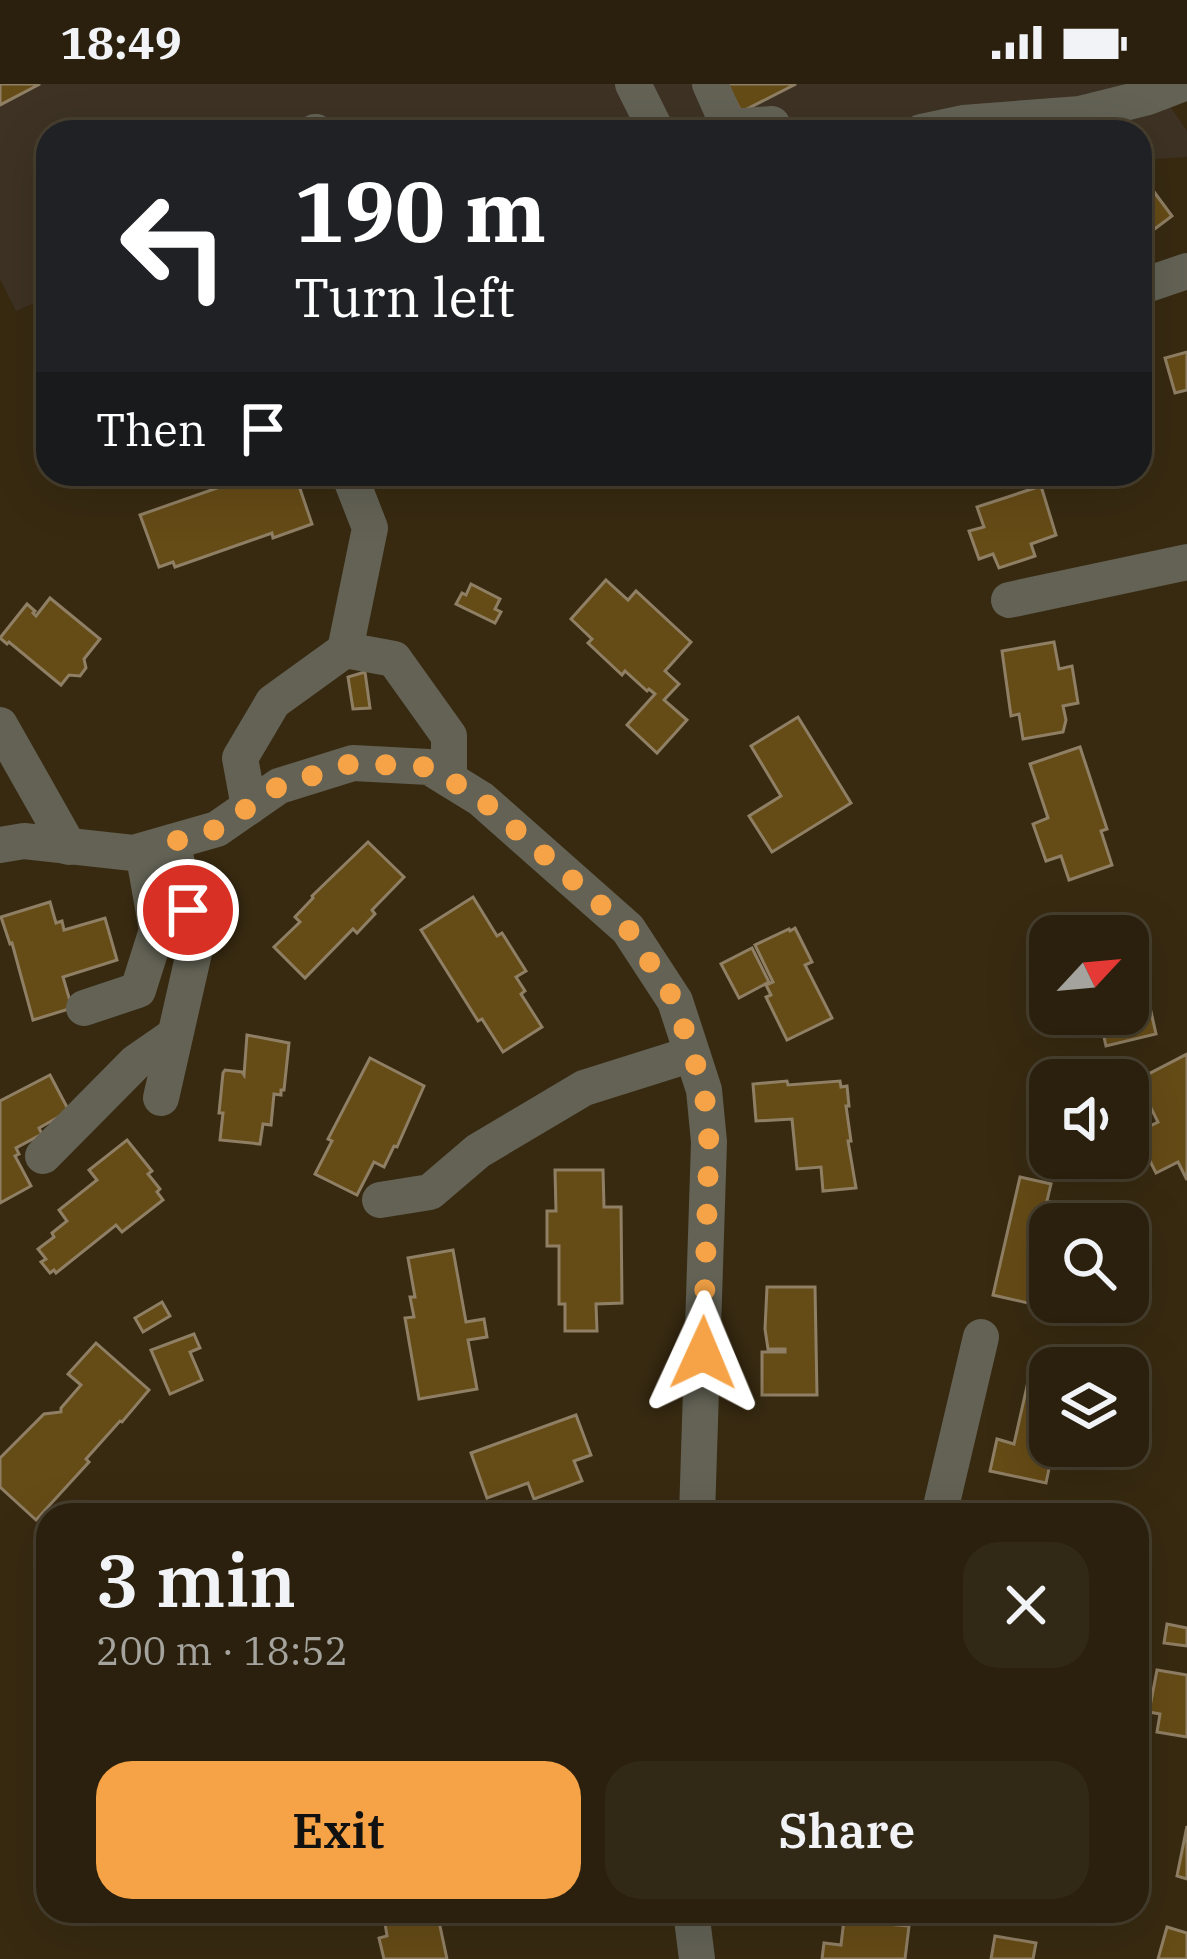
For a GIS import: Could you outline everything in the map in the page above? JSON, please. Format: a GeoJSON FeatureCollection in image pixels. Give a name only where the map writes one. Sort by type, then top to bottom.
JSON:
{"type":"FeatureCollection","features":[{"type":"Feature","properties":{"kind":"street"},"geometry":{"type":"LineString","coordinates":[[633,84],[651,120]]}},
{"type":"Feature","properties":{"kind":"street"},"geometry":{"type":"LineString","coordinates":[[710,84],[726,120]]}},
{"type":"Feature","properties":{"kind":"street"},"geometry":{"type":"LineString","coordinates":[[1002,120],[1080,114],[1182,84]]}},
{"type":"Feature","properties":{"kind":"street"},"geometry":{"type":"LineString","coordinates":[[1152,283],[1187,272]]}},
{"type":"Feature","properties":{"kind":"street"},"geometry":{"type":"LineString","coordinates":[[249,807],[240,758],[273,702],[345,650],[370,528],[354,486]]}},
{"type":"Feature","properties":{"kind":"street"},"geometry":{"type":"LineString","coordinates":[[1009,600],[1187,562]]}},
{"type":"Feature","properties":{"kind":"street"},"geometry":{"type":"LineString","coordinates":[[345,650],[394,658],[449,736],[449,779]]}},
{"type":"Feature","properties":{"kind":"street"},"geometry":{"type":"LineString","coordinates":[[0,725],[69,848]]}},
{"type":"Feature","properties":{"kind":"street"},"geometry":{"type":"LineString","coordinates":[[0,844],[24,841],[133,854],[217,829],[279,786],[353,763],[429,767],[481,799],[628,929],[675,1001],[704,1090],[709,1142],[697,1503]]}},
{"type":"Feature","properties":{"kind":"street"},"geometry":{"type":"LineString","coordinates":[[84,1008],[138,990],[157,930],[157,846]]}},
{"type":"Feature","properties":{"kind":"street"},"geometry":{"type":"LineString","coordinates":[[157,846],[196,944],[161,1098]]}},
{"type":"Feature","properties":{"kind":"street"},"geometry":{"type":"LineString","coordinates":[[43,1156],[136,1062],[175,1035]]}},
{"type":"Feature","properties":{"kind":"street"},"geometry":{"type":"LineString","coordinates":[[380,1201],[430,1192],[478,1151],[584,1088],[692,1054]]}},
{"type":"Feature","properties":{"kind":"street"},"geometry":{"type":"LineString","coordinates":[[942,1503],[981,1337]]}},
{"type":"Feature","properties":{"kind":"street"},"geometry":{"type":"LineString","coordinates":[[693,1923],[698,1959]]}},
{"type":"Feature","properties":{"kind":"shaded area"},"geometry":{"type":"Polygon","coordinates":[[[0,84],[1155,84],[1187,131],[1187,157],[1152,159],[1152,120],[36,120],[36,302],[16,311],[0,279],[0,84]]]}},
{"type":"Feature","properties":{"kind":"building"},"geometry":{"type":"Polygon","coordinates":[[[0,84],[40,84],[0,105],[0,84]]]}},
{"type":"Feature","properties":{"kind":"building"},"geometry":{"type":"Polygon","coordinates":[[[727,84],[796,84],[741,112],[727,84]]]}},
{"type":"Feature","properties":{"kind":"building"},"geometry":{"type":"Polygon","coordinates":[[[1152,189],[1172,216],[1152,231],[1152,189]]]}},
{"type":"Feature","properties":{"kind":"building"},"geometry":{"type":"Polygon","coordinates":[[[1187,352],[1187,390],[1175,393],[1165,358],[1187,352]]]}},
{"type":"Feature","properties":{"kind":"building"},"geometry":{"type":"Polygon","coordinates":[[[223,486],[299,486],[312,524],[175,567],[173,562],[159,567],[140,515],[223,486]]]}},
{"type":"Feature","properties":{"kind":"building"},"geometry":{"type":"Polygon","coordinates":[[[1041,486],[1056,535],[1031,544],[1035,556],[999,568],[993,554],[979,559],[969,531],[984,527],[977,507],[1041,486]]]}},
{"type":"Feature","properties":{"kind":"building"},"geometry":{"type":"Polygon","coordinates":[[[606,580],[628,600],[636,591],[691,642],[665,671],[679,684],[664,700],[687,720],[657,753],[627,725],[655,694],[625,671],[622,675],[571,619],[606,580]]]}},
{"type":"Feature","properties":{"kind":"building"},"geometry":{"type":"Polygon","coordinates":[[[471,584],[500,599],[495,609],[501,612],[495,623],[456,604],[471,584]]]}},
{"type":"Feature","properties":{"kind":"building"},"geometry":{"type":"Polygon","coordinates":[[[50,598],[100,639],[84,659],[86,668],[80,676],[69,675],[61,685],[0,638],[27,604],[36,616],[50,598]]]}},
{"type":"Feature","properties":{"kind":"building"},"geometry":{"type":"Polygon","coordinates":[[[1054,642],[1059,669],[1072,666],[1078,703],[1063,706],[1063,732],[1023,739],[1019,714],[1011,716],[1002,651],[1054,642]]]}},
{"type":"Feature","properties":{"kind":"building"},"geometry":{"type":"Polygon","coordinates":[[[365,672],[370,708],[353,709],[348,677],[365,672]]]}},
{"type":"Feature","properties":{"kind":"building"},"geometry":{"type":"Polygon","coordinates":[[[798,717],[851,803],[772,852],[749,816],[781,796],[751,746],[798,717]]]}},
{"type":"Feature","properties":{"kind":"building"},"geometry":{"type":"Polygon","coordinates":[[[1080,747],[1107,829],[1101,831],[1112,865],[1069,880],[1061,856],[1046,861],[1033,824],[1048,818],[1030,764],[1080,747]]]}},
{"type":"Feature","properties":{"kind":"building"},"geometry":{"type":"Polygon","coordinates":[[[368,842],[404,877],[357,933],[353,929],[305,978],[274,947],[300,922],[295,917],[312,896],[368,842]]]}},
{"type":"Feature","properties":{"kind":"building"},"geometry":{"type":"Polygon","coordinates":[[[473,897],[526,971],[516,977],[542,1027],[503,1052],[421,930],[473,897]]]}},
{"type":"Feature","properties":{"kind":"building"},"geometry":{"type":"Polygon","coordinates":[[[50,902],[56,923],[62,921],[64,930],[105,918],[117,960],[63,977],[72,1008],[33,1020],[1,917],[50,902]]]}},
{"type":"Feature","properties":{"kind":"building"},"geometry":{"type":"Polygon","coordinates":[[[795,928],[812,962],[805,965],[832,1018],[787,1040],[766,997],[771,995],[766,985],[773,982],[755,945],[795,928]]]}},
{"type":"Feature","properties":{"kind":"building"},"geometry":{"type":"Polygon","coordinates":[[[752,948],[769,982],[739,998],[721,964],[752,948]]]}},
{"type":"Feature","properties":{"kind":"building"},"geometry":{"type":"Polygon","coordinates":[[[1149,1003],[1156,1034],[1106,1046],[1104,1035],[1149,1035],[1149,1003]]]}},
{"type":"Feature","properties":{"kind":"building"},"geometry":{"type":"Polygon","coordinates":[[[247,1035],[289,1043],[284,1090],[274,1094],[271,1125],[263,1124],[260,1144],[220,1140],[223,1073],[244,1075],[247,1035]]]}},
{"type":"Feature","properties":{"kind":"building"},"geometry":{"type":"Polygon","coordinates":[[[1187,1054],[1187,1180],[1178,1162],[1156,1173],[1149,1159],[1149,1126],[1158,1122],[1149,1104],[1149,1074],[1187,1054]]]}},
{"type":"Feature","properties":{"kind":"building"},"geometry":{"type":"Polygon","coordinates":[[[370,1058],[424,1086],[397,1147],[384,1167],[374,1162],[357,1195],[315,1174],[370,1058]]]}},
{"type":"Feature","properties":{"kind":"building"},"geometry":{"type":"Polygon","coordinates":[[[50,1075],[69,1111],[16,1148],[19,1154],[15,1156],[31,1186],[0,1203],[0,1101],[50,1075]]]}},
{"type":"Feature","properties":{"kind":"building"},"geometry":{"type":"Polygon","coordinates":[[[787,1081],[788,1085],[840,1081],[841,1087],[847,1086],[848,1141],[856,1188],[823,1191],[821,1167],[797,1169],[792,1119],[756,1121],[753,1084],[787,1081]]]}},
{"type":"Feature","properties":{"kind":"building"},"geometry":{"type":"Polygon","coordinates":[[[127,1140],[152,1171],[148,1174],[163,1200],[122,1232],[116,1225],[50,1273],[38,1249],[67,1221],[59,1210],[97,1180],[89,1170],[127,1140]]]}},
{"type":"Feature","properties":{"kind":"building"},"geometry":{"type":"Polygon","coordinates":[[[555,1170],[603,1170],[604,1207],[621,1207],[622,1303],[596,1304],[597,1331],[565,1331],[565,1304],[559,1304],[559,1246],[547,1246],[547,1211],[556,1211],[555,1170]]]}},
{"type":"Feature","properties":{"kind":"building"},"geometry":{"type":"Polygon","coordinates":[[[1020,1177],[1051,1184],[1047,1201],[1056,1203],[1029,1203],[1029,1303],[993,1295],[1020,1177]]]}},
{"type":"Feature","properties":{"kind":"building"},"geometry":{"type":"Polygon","coordinates":[[[453,1250],[466,1322],[484,1319],[487,1337],[468,1340],[477,1389],[419,1399],[405,1318],[414,1317],[410,1297],[415,1297],[408,1258],[453,1250]]]}},
{"type":"Feature","properties":{"kind":"building"},"geometry":{"type":"Polygon","coordinates":[[[767,1287],[815,1287],[817,1395],[762,1395],[762,1352],[785,1352],[768,1349],[767,1287]]]}},
{"type":"Feature","properties":{"kind":"building"},"geometry":{"type":"Polygon","coordinates":[[[162,1302],[170,1316],[143,1332],[135,1318],[162,1302]]]}},
{"type":"Feature","properties":{"kind":"building"},"geometry":{"type":"Polygon","coordinates":[[[194,1334],[200,1348],[190,1352],[202,1380],[170,1394],[151,1350],[194,1334]]]}},
{"type":"Feature","properties":{"kind":"building"},"geometry":{"type":"Polygon","coordinates":[[[96,1343],[149,1390],[52,1503],[36,1503],[36,1520],[0,1487],[0,1458],[44,1414],[61,1412],[81,1385],[68,1374],[96,1343]]]}},
{"type":"Feature","properties":{"kind":"building"},"geometry":{"type":"Polygon","coordinates":[[[1029,1377],[1029,1467],[1049,1467],[1046,1483],[990,1471],[997,1439],[1014,1444],[1029,1377]]]}},
{"type":"Feature","properties":{"kind":"building"},"geometry":{"type":"Polygon","coordinates":[[[576,1415],[591,1455],[574,1461],[582,1481],[534,1499],[528,1483],[487,1498],[471,1453],[576,1415]]]}},
{"type":"Feature","properties":{"kind":"building"},"geometry":{"type":"Polygon","coordinates":[[[1167,1624],[1187,1628],[1187,1646],[1164,1643],[1167,1624]]]}},
{"type":"Feature","properties":{"kind":"building"},"geometry":{"type":"Polygon","coordinates":[[[1157,1670],[1187,1675],[1187,1737],[1157,1732],[1160,1714],[1149,1712],[1157,1670]]]}},
{"type":"Feature","properties":{"kind":"building"},"geometry":{"type":"Polygon","coordinates":[[[1187,1826],[1187,1879],[1177,1876],[1187,1826]]]}},
{"type":"Feature","properties":{"kind":"building"},"geometry":{"type":"Polygon","coordinates":[[[385,1923],[439,1923],[447,1959],[384,1959],[379,1938],[387,1936],[385,1923]]]}},
{"type":"Feature","properties":{"kind":"building"},"geometry":{"type":"Polygon","coordinates":[[[844,1923],[909,1926],[905,1959],[822,1959],[824,1943],[841,1945],[844,1923]]]}},
{"type":"Feature","properties":{"kind":"building"},"geometry":{"type":"Polygon","coordinates":[[[1167,1927],[1187,1933],[1187,1959],[1158,1959],[1167,1927]]]}},
{"type":"Feature","properties":{"kind":"building"},"geometry":{"type":"Polygon","coordinates":[[[995,1936],[1036,1943],[1033,1959],[991,1959],[995,1936]]]}},
{"type":"Feature","properties":{"kind":"route"},"geometry":{"type":"LineString","coordinates":[[188,910],[172,842],[217,829],[279,786],[353,763],[429,767],[481,799],[628,929],[675,1001],[704,1090],[709,1142],[703,1353]]}}]}
